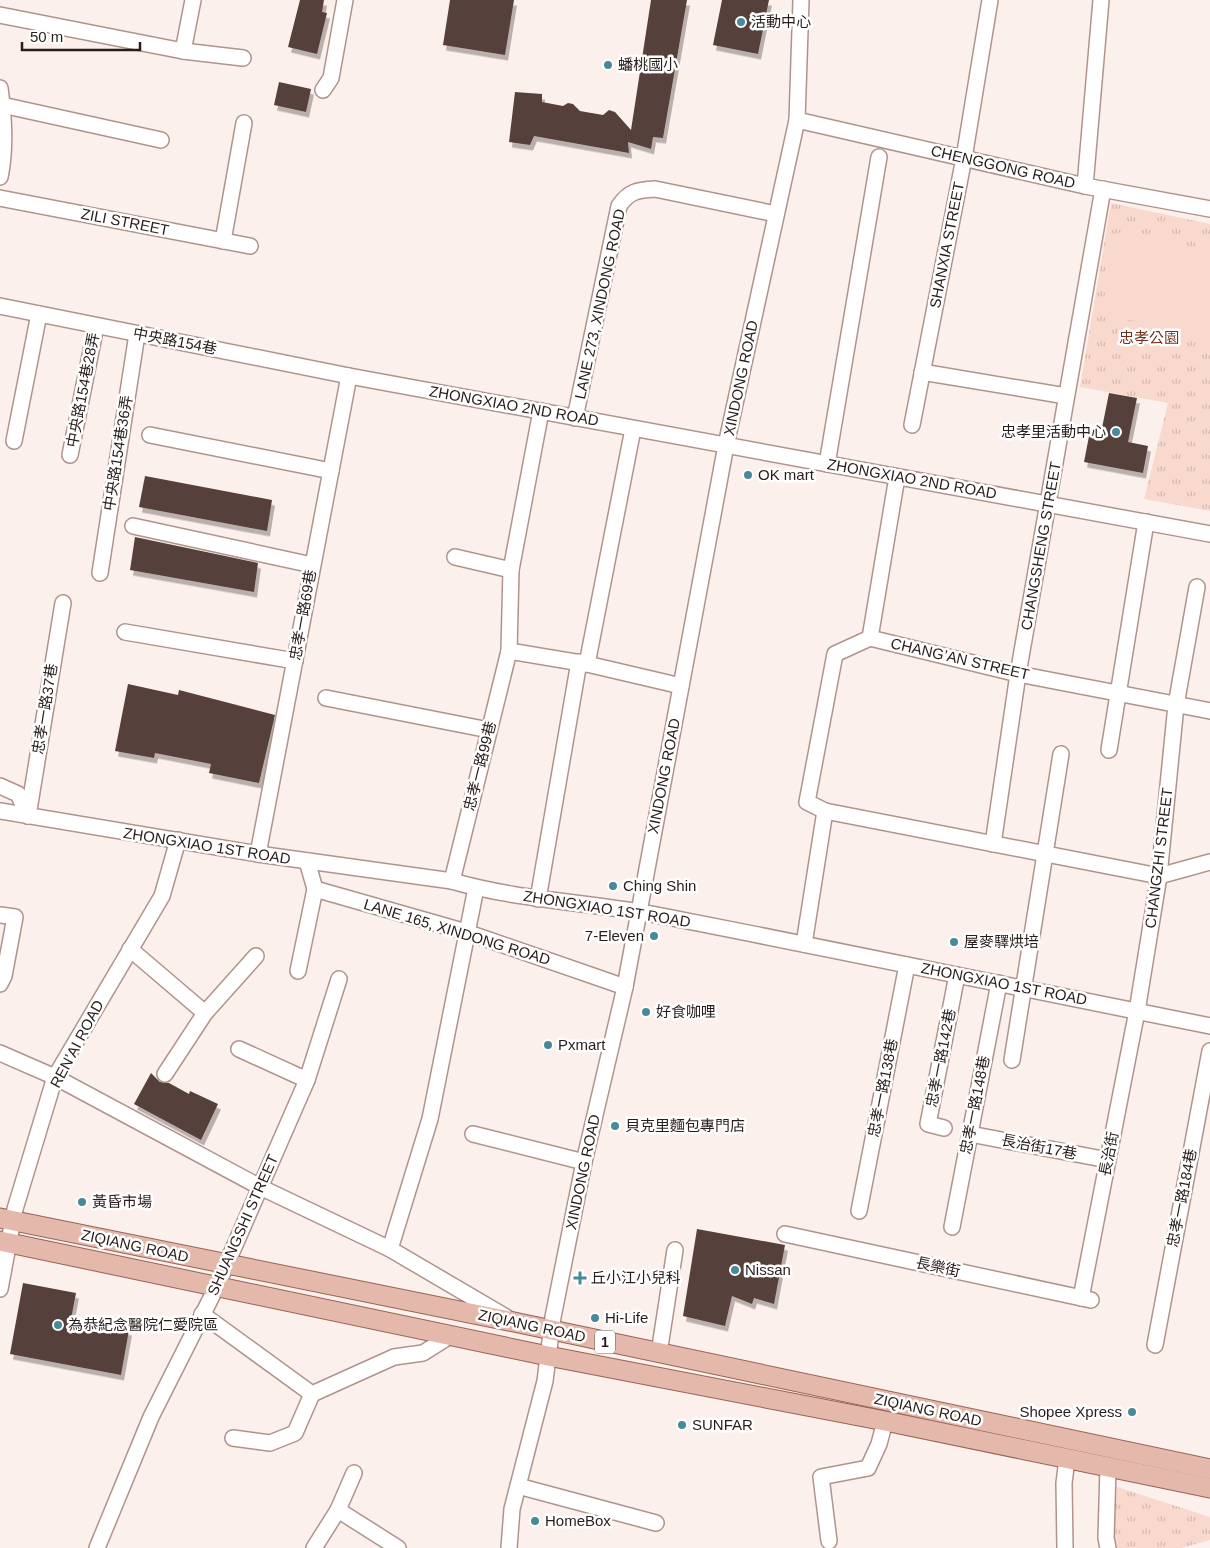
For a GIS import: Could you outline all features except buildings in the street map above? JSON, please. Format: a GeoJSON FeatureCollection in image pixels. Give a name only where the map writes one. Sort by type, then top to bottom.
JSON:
{"type":"FeatureCollection","features":[{"type":"Feature","properties":{"kind":"main road","name":"ZIQIANG ROAD"},"geometry":{"type":"LineString","coordinates":[[6,1219],[514,1322],[1210,1469]]}},
{"type":"Feature","properties":{"kind":"main road","name":"ZIQIANG ROAD"},"geometry":{"type":"LineString","coordinates":[[5,1242],[450,1336],[885,1421],[1210,1488]]}},
{"type":"Feature","properties":{"kind":"street"},"geometry":{"type":"LineString","coordinates":[[183,51],[193,0]]}},
{"type":"Feature","properties":{"kind":"street"},"geometry":{"type":"LineString","coordinates":[[323,90],[331,78],[344,0]]}},
{"type":"Feature","properties":{"kind":"street","name":"XINDONG ROAD"},"geometry":{"type":"LineString","coordinates":[[509,1548],[512,1509],[546,1381],[552,1317],[584,1162],[625,987],[726,445],[797,120],[801,0]]}},
{"type":"Feature","properties":{"kind":"street","name":"SHANXIA STREET"},"geometry":{"type":"LineString","coordinates":[[912,425],[964,158],[990,0]]}},
{"type":"Feature","properties":{"kind":"street"},"geometry":{"type":"LineString","coordinates":[[1085,186],[1102,0]]}},
{"type":"Feature","properties":{"kind":"street"},"geometry":{"type":"LineString","coordinates":[[0,15],[183,51],[243,58]]}},
{"type":"Feature","properties":{"kind":"street"},"geometry":{"type":"LineString","coordinates":[[0,88],[3,163],[0,177]]}},
{"type":"Feature","properties":{"kind":"street"},"geometry":{"type":"LineString","coordinates":[[2,105],[161,140]]}},
{"type":"Feature","properties":{"kind":"street","name":"CHENGGONG ROAD"},"geometry":{"type":"LineString","coordinates":[[797,120],[1085,186],[1210,209]]}},
{"type":"Feature","properties":{"kind":"street"},"geometry":{"type":"LineString","coordinates":[[223,241],[244,123]]}},
{"type":"Feature","properties":{"kind":"street"},"geometry":{"type":"LineString","coordinates":[[828,464],[879,157]]}},
{"type":"Feature","properties":{"kind":"street","name":"LANE 273, XINDONG ROAD"},"geometry":{"type":"LineString","coordinates":[[575,418],[619,206],[626,196],[640,190],[655,188],[776,214]]}},
{"type":"Feature","properties":{"kind":"street","name":"CHANGSHENG STREET"},"geometry":{"type":"LineString","coordinates":[[993,844],[1018,674],[1103,189]]}},
{"type":"Feature","properties":{"kind":"street","name":"ZILI STREET"},"geometry":{"type":"LineString","coordinates":[[0,198],[250,246]]}},
{"type":"Feature","properties":{"kind":"street","name":"中央路154巷"},"geometry":{"type":"LineString","coordinates":[[0,306],[349,376]]}},
{"type":"Feature","properties":{"kind":"street"},"geometry":{"type":"LineString","coordinates":[[14,441],[39,314]]}},
{"type":"Feature","properties":{"kind":"street","name":"中央路154巷28弄"},"geometry":{"type":"LineString","coordinates":[[70,455],[96,326]]}},
{"type":"Feature","properties":{"kind":"street","name":"中央路154巷36弄"},"geometry":{"type":"LineString","coordinates":[[100,573],[137,334]]}},
{"type":"Feature","properties":{"kind":"street"},"geometry":{"type":"LineString","coordinates":[[922,372],[1066,396]]}},
{"type":"Feature","properties":{"kind":"street","name":"ZHONGXIAO 2ND ROAD"},"geometry":{"type":"LineString","coordinates":[[349,376],[1210,534]]}},
{"type":"Feature","properties":{"kind":"street","name":"忠孝一路69巷"},"geometry":{"type":"LineString","coordinates":[[258,854],[349,376]]}},
{"type":"Feature","properties":{"kind":"street","name":"忠孝一路99巷"},"geometry":{"type":"LineString","coordinates":[[452,881],[509,651],[511,570],[541,411]]}},
{"type":"Feature","properties":{"kind":"street"},"geometry":{"type":"LineString","coordinates":[[538,899],[583,663],[633,428]]}},
{"type":"Feature","properties":{"kind":"street"},"geometry":{"type":"LineString","coordinates":[[150,435],[331,471]]}},
{"type":"Feature","properties":{"kind":"street","name":"CHANG’AN STREET"},"geometry":{"type":"LineString","coordinates":[[897,477],[870,638],[1018,674],[1210,711]]}},
{"type":"Feature","properties":{"kind":"street"},"geometry":{"type":"LineString","coordinates":[[1109,750],[1146,522]]}},
{"type":"Feature","properties":{"kind":"street"},"geometry":{"type":"LineString","coordinates":[[133,526],[312,565]]}},
{"type":"Feature","properties":{"kind":"street"},"geometry":{"type":"LineString","coordinates":[[455,558],[511,570]]}},
{"type":"Feature","properties":{"kind":"street","name":"CHANGZHI STREET"},"geometry":{"type":"LineString","coordinates":[[1137,1011],[1158,876],[1176,705],[1197,586]]}},
{"type":"Feature","properties":{"kind":"street","name":"忠孝一路37巷"},"geometry":{"type":"LineString","coordinates":[[28,816],[62,603]]}},
{"type":"Feature","properties":{"kind":"street"},"geometry":{"type":"LineString","coordinates":[[124,632],[295,662]]}},
{"type":"Feature","properties":{"kind":"street"},"geometry":{"type":"LineString","coordinates":[[870,638],[835,654],[806,802],[825,811],[1046,856],[1158,876],[1210,862]]}},
{"type":"Feature","properties":{"kind":"street"},"geometry":{"type":"LineString","coordinates":[[509,651],[583,663],[681,686]]}},
{"type":"Feature","properties":{"kind":"street"},"geometry":{"type":"LineString","coordinates":[[326,698],[489,730]]}},
{"type":"Feature","properties":{"kind":"street"},"geometry":{"type":"LineString","coordinates":[[1012,1060],[1022,988],[1046,856],[1061,754]]}},
{"type":"Feature","properties":{"kind":"street"},"geometry":{"type":"LineString","coordinates":[[0,786],[18,794],[28,816]]}},
{"type":"Feature","properties":{"kind":"street","name":"ZHONGXIAO 1ST ROAD"},"geometry":{"type":"LineString","coordinates":[[0,811],[258,854],[452,881],[476,888],[538,899],[639,911],[1210,1026]]}},
{"type":"Feature","properties":{"kind":"street"},"geometry":{"type":"LineString","coordinates":[[804,944],[825,811]]}},
{"type":"Feature","properties":{"kind":"street","name":"REN’AI ROAD"},"geometry":{"type":"LineString","coordinates":[[0,1289],[6,1219],[55,1077],[162,896],[178,840]]}},
{"type":"Feature","properties":{"kind":"street"},"geometry":{"type":"LineString","coordinates":[[298,971],[315,889],[307,861]]}},
{"type":"Feature","properties":{"kind":"street"},"geometry":{"type":"LineString","coordinates":[[390,1249],[430,1119],[476,888]]}},
{"type":"Feature","properties":{"kind":"street","name":"LANE 165, XINDONG ROAD"},"geometry":{"type":"LineString","coordinates":[[315,889],[466,932],[625,987]]}},
{"type":"Feature","properties":{"kind":"street"},"geometry":{"type":"LineString","coordinates":[[0,915],[15,917],[4,976],[0,984]]}},
{"type":"Feature","properties":{"kind":"street"},"geometry":{"type":"LineString","coordinates":[[130,949],[205,1013]]}},
{"type":"Feature","properties":{"kind":"street"},"geometry":{"type":"LineString","coordinates":[[165,1074],[205,1013],[256,956]]}},
{"type":"Feature","properties":{"kind":"street","name":"忠孝一路138巷"},"geometry":{"type":"LineString","coordinates":[[859,1211],[907,965]]}},
{"type":"Feature","properties":{"kind":"street","name":"忠孝一路142巷"},"geometry":{"type":"LineString","coordinates":[[944,1128],[928,1124],[958,975]]}},
{"type":"Feature","properties":{"kind":"street","name":"SHUANGSHI STREET"},"geometry":{"type":"LineString","coordinates":[[97,1548],[151,1417],[216,1286],[307,1080],[339,979]]}},
{"type":"Feature","properties":{"kind":"street","name":"忠孝一路148巷"},"geometry":{"type":"LineString","coordinates":[[952,1227],[999,984]]}},
{"type":"Feature","properties":{"kind":"street","name":"長治街"},"geometry":{"type":"LineString","coordinates":[[1086,1299],[1108,1160],[1137,1011]]}},
{"type":"Feature","properties":{"kind":"street"},"geometry":{"type":"LineString","coordinates":[[239,1049],[307,1080]]}},
{"type":"Feature","properties":{"kind":"street","name":"忠孝一路184巷"},"geometry":{"type":"LineString","coordinates":[[1155,1345],[1210,1051]]}},
{"type":"Feature","properties":{"kind":"street"},"geometry":{"type":"LineString","coordinates":[[0,1053],[55,1077],[260,1187],[390,1249],[514,1322]]}},
{"type":"Feature","properties":{"kind":"street"},"geometry":{"type":"LineString","coordinates":[[473,1134],[584,1162]]}},
{"type":"Feature","properties":{"kind":"street","name":"長治街17巷"},"geometry":{"type":"LineString","coordinates":[[970,1134],[1108,1160]]}},
{"type":"Feature","properties":{"kind":"street","name":"長樂街"},"geometry":{"type":"LineString","coordinates":[[785,1234],[1086,1299]]}},
{"type":"Feature","properties":{"kind":"street"},"geometry":{"type":"LineString","coordinates":[[659,1353],[675,1250]]}},
{"type":"Feature","properties":{"kind":"street"},"geometry":{"type":"LineString","coordinates":[[202,1314],[312,1394]]}},
{"type":"Feature","properties":{"kind":"street"},"geometry":{"type":"LineString","coordinates":[[234,1438],[270,1443],[295,1434],[312,1394],[394,1357],[423,1353],[450,1336]]}},
{"type":"Feature","properties":{"kind":"street"},"geometry":{"type":"LineString","coordinates":[[829,1541],[821,1477],[868,1468],[879,1444],[885,1421]]}},
{"type":"Feature","properties":{"kind":"street"},"geometry":{"type":"LineString","coordinates":[[1066,1548],[1064,1483],[1067,1459]]}},
{"type":"Feature","properties":{"kind":"street"},"geometry":{"type":"LineString","coordinates":[[1108,1468],[1106,1538],[1108,1548]]}},
{"type":"Feature","properties":{"kind":"street"},"geometry":{"type":"LineString","coordinates":[[314,1548],[338,1510],[354,1473]]}},
{"type":"Feature","properties":{"kind":"street"},"geometry":{"type":"LineString","coordinates":[[518,1486],[656,1523]]}},
{"type":"Feature","properties":{"kind":"street"},"geometry":{"type":"LineString","coordinates":[[338,1510],[398,1548]]}},
{"type":"Feature","properties":{"kind":"green space","name":"忠孝公園"},"geometry":{"type":"Polygon","coordinates":[[[1111,203],[1210,224],[1210,511],[1144,499],[1168,403],[1080,387],[1111,203]]]}},
{"type":"Feature","properties":{"kind":"green space"},"geometry":{"type":"Polygon","coordinates":[[[1117,232],[1210,251],[1210,336],[1101,314],[1117,232]]]}},
{"type":"Feature","properties":{"kind":"green space"},"geometry":{"type":"Polygon","coordinates":[[[1114,1486],[1210,1517],[1210,1540],[1181,1548],[1116,1548],[1112,1540],[1114,1486]]]}},
{"type":"Feature","properties":{"kind":"place","name":"活動中心"},"geometry":{"type":"Point","coordinates":[741,22]}},
{"type":"Feature","properties":{"kind":"place","name":"蟠桃國小"},"geometry":{"type":"Point","coordinates":[608,65]}},
{"type":"Feature","properties":{"kind":"place","name":"忠孝里活動中心"},"geometry":{"type":"Point","coordinates":[1116,432]}},
{"type":"Feature","properties":{"kind":"place","name":"OK mart"},"geometry":{"type":"Point","coordinates":[748,475]}},
{"type":"Feature","properties":{"kind":"place","name":"Ching Shin"},"geometry":{"type":"Point","coordinates":[613,886]}},
{"type":"Feature","properties":{"kind":"place","name":"7-Eleven"},"geometry":{"type":"Point","coordinates":[654,936]}},
{"type":"Feature","properties":{"kind":"place","name":"屋麥驛烘培"},"geometry":{"type":"Point","coordinates":[954,942]}},
{"type":"Feature","properties":{"kind":"place","name":"好食咖哩"},"geometry":{"type":"Point","coordinates":[646,1012]}},
{"type":"Feature","properties":{"kind":"place","name":"Pxmart"},"geometry":{"type":"Point","coordinates":[548,1045]}},
{"type":"Feature","properties":{"kind":"place","name":"貝克里麵包專門店"},"geometry":{"type":"Point","coordinates":[615,1126]}},
{"type":"Feature","properties":{"kind":"place","name":"黃昏市場"},"geometry":{"type":"Point","coordinates":[82,1202]}},
{"type":"Feature","properties":{"kind":"place","name":"Nissan"},"geometry":{"type":"Point","coordinates":[735,1270]}},
{"type":"Feature","properties":{"kind":"place","name":"丘小江小兒科"},"geometry":{"type":"Point","coordinates":[580,1278]}},
{"type":"Feature","properties":{"kind":"place","name":"Hi-Life"},"geometry":{"type":"Point","coordinates":[595,1318]}},
{"type":"Feature","properties":{"kind":"place","name":"為恭紀念醫院仁愛院區"},"geometry":{"type":"Point","coordinates":[58,1325]}},
{"type":"Feature","properties":{"kind":"place","name":"Shopee Xpress"},"geometry":{"type":"Point","coordinates":[1132,1412]}},
{"type":"Feature","properties":{"kind":"place","name":"SUNFAR"},"geometry":{"type":"Point","coordinates":[682,1425]}},
{"type":"Feature","properties":{"kind":"place","name":"HomeBox"},"geometry":{"type":"Point","coordinates":[535,1521]}}]}
